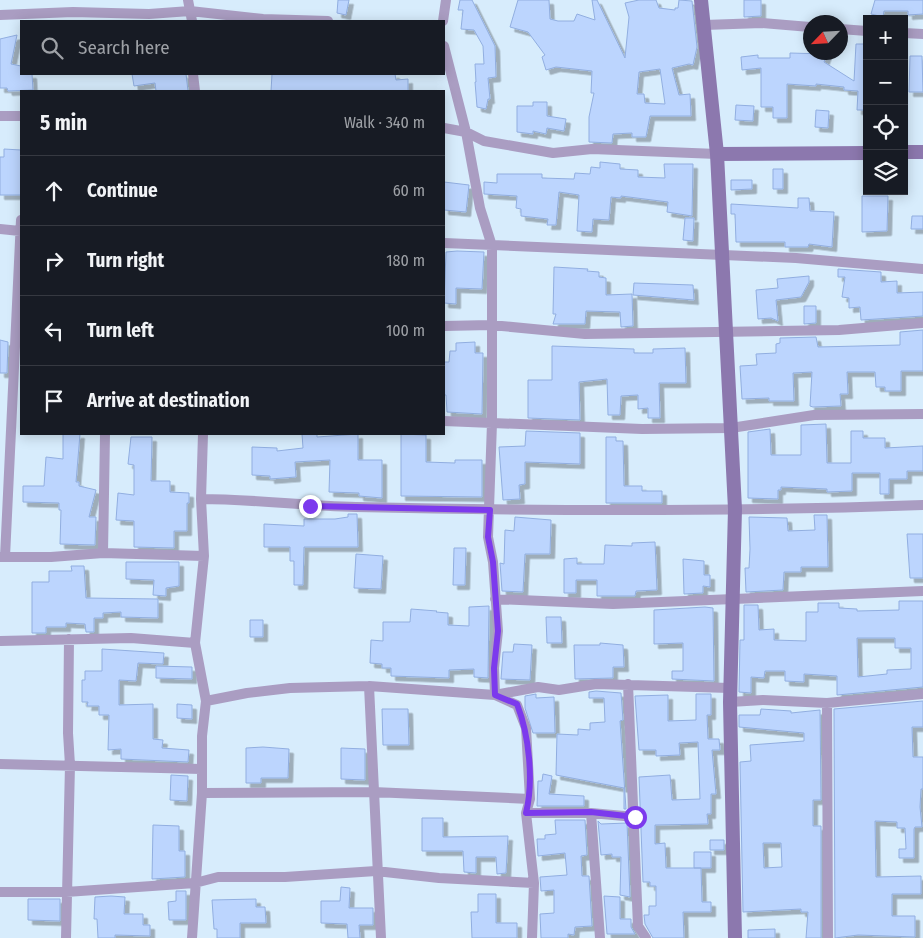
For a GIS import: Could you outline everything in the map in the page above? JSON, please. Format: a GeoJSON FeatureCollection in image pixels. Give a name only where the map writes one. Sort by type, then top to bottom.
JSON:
{"type":"FeatureCollection","features":[{"type":"Feature","properties":{"kind":"street"},"geometry":{"type":"LineString","coordinates":[[188,0],[191,16]]}},
{"type":"Feature","properties":{"kind":"street"},"geometry":{"type":"LineString","coordinates":[[443,20],[446,0]]}},
{"type":"Feature","properties":{"kind":"street"},"geometry":{"type":"LineString","coordinates":[[701,0],[717,154],[728,331],[735,509],[730,695],[735,938]]}},
{"type":"Feature","properties":{"kind":"street"},"geometry":{"type":"LineString","coordinates":[[0,15],[73,12],[296,20]]}},
{"type":"Feature","properties":{"kind":"street"},"geometry":{"type":"LineString","coordinates":[[704,25],[762,23],[803,26]]}},
{"type":"Feature","properties":{"kind":"street"},"geometry":{"type":"LineString","coordinates":[[848,29],[863,30]]}},
{"type":"Feature","properties":{"kind":"street"},"geometry":{"type":"LineString","coordinates":[[908,33],[923,34]]}},
{"type":"Feature","properties":{"kind":"street"},"geometry":{"type":"LineString","coordinates":[[445,50],[466,132],[480,208],[492,246],[492,423],[488,537],[493,562],[498,631],[494,668],[495,695]]}},
{"type":"Feature","properties":{"kind":"street"},"geometry":{"type":"LineString","coordinates":[[193,75],[195,90]]}},
{"type":"Feature","properties":{"kind":"street"},"geometry":{"type":"LineString","coordinates":[[0,116],[20,116]]}},
{"type":"Feature","properties":{"kind":"street"},"geometry":{"type":"LineString","coordinates":[[445,128],[466,132],[484,141],[552,153],[592,149],[717,154],[863,153]]}},
{"type":"Feature","properties":{"kind":"street"},"geometry":{"type":"LineString","coordinates":[[908,152],[923,152]]}},
{"type":"Feature","properties":{"kind":"street"},"geometry":{"type":"LineString","coordinates":[[0,230],[20,231],[15,385],[3,557],[51,557],[103,553],[204,556]]}},
{"type":"Feature","properties":{"kind":"street"},"geometry":{"type":"LineString","coordinates":[[445,243],[796,258],[923,269]]}},
{"type":"Feature","properties":{"kind":"street"},"geometry":{"type":"LineString","coordinates":[[445,326],[491,325],[586,334],[839,330],[923,322]]}},
{"type":"Feature","properties":{"kind":"street"},"geometry":{"type":"LineString","coordinates":[[445,421],[642,429],[731,428],[814,415],[923,414]]}},
{"type":"Feature","properties":{"kind":"street"},"geometry":{"type":"LineString","coordinates":[[103,553],[105,435]]}},
{"type":"Feature","properties":{"kind":"street"},"geometry":{"type":"LineString","coordinates":[[192,938],[206,701],[195,643],[204,556],[201,499],[203,435]]}},
{"type":"Feature","properties":{"kind":"street"},"geometry":{"type":"LineString","coordinates":[[201,499],[240,499],[310,506],[600,512],[923,505]]}},
{"type":"Feature","properties":{"kind":"street"},"geometry":{"type":"LineString","coordinates":[[495,599],[613,604],[733,597],[923,591]]}},
{"type":"Feature","properties":{"kind":"street"},"geometry":{"type":"LineString","coordinates":[[0,641],[131,638],[195,643]]}},
{"type":"Feature","properties":{"kind":"street"},"geometry":{"type":"LineString","coordinates":[[66,938],[70,765],[69,639]]}},
{"type":"Feature","properties":{"kind":"street"},"geometry":{"type":"LineString","coordinates":[[206,701],[247,693],[290,688],[369,686],[495,695],[538,687],[559,690],[596,684],[628,684],[763,700],[827,703],[923,694]]}},
{"type":"Feature","properties":{"kind":"street"},"geometry":{"type":"LineString","coordinates":[[628,684],[635,817],[638,926],[646,938]]}},
{"type":"Feature","properties":{"kind":"street"},"geometry":{"type":"LineString","coordinates":[[369,686],[372,792],[381,938]]}},
{"type":"Feature","properties":{"kind":"street"},"geometry":{"type":"LineString","coordinates":[[495,695],[517,704],[526,728],[530,799],[526,813],[534,883],[532,938]]}},
{"type":"Feature","properties":{"kind":"street"},"geometry":{"type":"LineString","coordinates":[[827,703],[828,938]]}},
{"type":"Feature","properties":{"kind":"street"},"geometry":{"type":"LineString","coordinates":[[0,764],[201,769]]}},
{"type":"Feature","properties":{"kind":"street"},"geometry":{"type":"LineString","coordinates":[[202,793],[372,792],[530,799]]}},
{"type":"Feature","properties":{"kind":"street"},"geometry":{"type":"LineString","coordinates":[[526,813],[591,812],[635,817]]}},
{"type":"Feature","properties":{"kind":"street"},"geometry":{"type":"LineString","coordinates":[[591,812],[600,938]]}},
{"type":"Feature","properties":{"kind":"street"},"geometry":{"type":"LineString","coordinates":[[0,892],[66,892],[195,882],[218,877],[284,877],[376,871],[439,878],[534,883]]}},
{"type":"Feature","properties":{"kind":"building"},"geometry":{"type":"Polygon","coordinates":[[[338,0],[349,0],[346,15],[337,13],[338,0]]]}},
{"type":"Feature","properties":{"kind":"building"},"geometry":{"type":"Polygon","coordinates":[[[460,0],[472,0],[495,46],[496,77],[488,78],[490,99],[488,99],[486,109],[477,107],[475,82],[475,64],[484,64],[483,46],[474,30],[461,29],[463,10],[458,10],[460,0]]]}},
{"type":"Feature","properties":{"kind":"building"},"geometry":{"type":"Polygon","coordinates":[[[518,0],[549,0],[550,19],[574,21],[577,14],[595,20],[592,0],[597,0],[625,58],[629,17],[625,3],[639,0],[656,0],[659,8],[675,10],[675,8],[678,8],[679,0],[692,1],[697,47],[693,65],[689,64],[672,68],[679,95],[690,94],[691,116],[650,116],[646,137],[632,137],[632,133],[613,134],[612,143],[589,142],[589,117],[594,93],[591,93],[592,71],[556,67],[546,70],[542,57],[545,55],[528,32],[510,27],[518,0]],[[660,69],[639,72],[637,94],[644,94],[645,103],[665,104],[660,69]]]}},
{"type":"Feature","properties":{"kind":"building"},"geometry":{"type":"Polygon","coordinates":[[[744,0],[761,0],[761,16],[744,17],[744,0]]]}},
{"type":"Feature","properties":{"kind":"building"},"geometry":{"type":"Polygon","coordinates":[[[875,0],[923,0],[923,14],[908,15],[908,11],[884,11],[883,15],[871,14],[875,0]]]}},
{"type":"Feature","properties":{"kind":"building"},"geometry":{"type":"Polygon","coordinates":[[[17,35],[11,64],[20,66],[20,75],[32,75],[33,90],[8,91],[7,88],[0,88],[0,39],[17,35]]]}},
{"type":"Feature","properties":{"kind":"building"},"geometry":{"type":"Polygon","coordinates":[[[856,44],[863,44],[863,110],[857,110],[858,91],[844,90],[844,87],[816,84],[816,86],[787,84],[787,118],[773,118],[773,107],[761,107],[761,68],[742,70],[741,57],[758,55],[758,58],[790,58],[790,53],[803,53],[803,60],[825,60],[824,62],[854,81],[856,44]]]}},
{"type":"Feature","properties":{"kind":"building"},"geometry":{"type":"Polygon","coordinates":[[[910,56],[922,56],[923,92],[909,92],[910,56]]]}},
{"type":"Feature","properties":{"kind":"building"},"geometry":{"type":"Polygon","coordinates":[[[132,75],[186,75],[188,90],[156,90],[155,83],[134,86],[132,75]]]}},
{"type":"Feature","properties":{"kind":"building"},"geometry":{"type":"Polygon","coordinates":[[[272,75],[395,75],[396,80],[408,79],[408,90],[271,90],[272,75]]]}},
{"type":"Feature","properties":{"kind":"building"},"geometry":{"type":"Polygon","coordinates":[[[533,102],[547,102],[547,116],[566,119],[564,131],[547,128],[546,134],[533,131],[533,134],[517,132],[517,106],[533,106],[533,102]]]}},
{"type":"Feature","properties":{"kind":"building"},"geometry":{"type":"Polygon","coordinates":[[[736,105],[754,106],[753,121],[735,120],[736,105]]]}},
{"type":"Feature","properties":{"kind":"building"},"geometry":{"type":"Polygon","coordinates":[[[816,110],[829,111],[828,128],[815,127],[816,110]]]}},
{"type":"Feature","properties":{"kind":"building"},"geometry":{"type":"Polygon","coordinates":[[[4,149],[20,150],[20,195],[0,195],[0,157],[4,157],[4,149]]]}},
{"type":"Feature","properties":{"kind":"building"},"geometry":{"type":"Polygon","coordinates":[[[600,162],[620,164],[620,169],[638,170],[638,177],[665,178],[664,164],[693,164],[692,216],[667,212],[668,202],[621,196],[621,198],[611,197],[609,220],[593,219],[592,232],[577,231],[579,195],[559,192],[556,225],[547,225],[548,219],[521,216],[521,209],[516,208],[517,196],[484,194],[484,182],[497,183],[497,174],[542,174],[542,178],[574,179],[575,173],[590,174],[591,167],[600,168],[600,162]]]}},
{"type":"Feature","properties":{"kind":"building"},"geometry":{"type":"Polygon","coordinates":[[[773,169],[783,169],[783,189],[773,189],[773,169]]]}},
{"type":"Feature","properties":{"kind":"building"},"geometry":{"type":"Polygon","coordinates":[[[731,180],[752,180],[752,189],[731,190],[731,180]]]}},
{"type":"Feature","properties":{"kind":"building"},"geometry":{"type":"Polygon","coordinates":[[[445,182],[469,185],[466,212],[445,210],[445,182]]]}},
{"type":"Feature","properties":{"kind":"building"},"geometry":{"type":"Polygon","coordinates":[[[862,196],[888,196],[887,231],[862,232],[862,196]]]}},
{"type":"Feature","properties":{"kind":"building"},"geometry":{"type":"Polygon","coordinates":[[[798,198],[809,198],[810,211],[834,212],[832,247],[809,244],[808,247],[785,247],[785,242],[736,242],[735,214],[731,214],[731,204],[798,208],[798,198]]]}},
{"type":"Feature","properties":{"kind":"building"},"geometry":{"type":"Polygon","coordinates":[[[912,216],[923,216],[923,229],[911,229],[912,216]]]}},
{"type":"Feature","properties":{"kind":"building"},"geometry":{"type":"Polygon","coordinates":[[[685,218],[694,218],[693,241],[683,240],[685,218]]]}},
{"type":"Feature","properties":{"kind":"building"},"geometry":{"type":"Polygon","coordinates":[[[446,252],[484,252],[482,289],[456,288],[456,304],[445,303],[446,252]]]}},
{"type":"Feature","properties":{"kind":"building"},"geometry":{"type":"Polygon","coordinates":[[[554,267],[588,269],[587,271],[599,272],[599,277],[606,278],[606,295],[632,294],[633,326],[621,327],[620,312],[586,311],[585,324],[553,324],[556,314],[553,314],[554,267]]]}},
{"type":"Feature","properties":{"kind":"building"},"geometry":{"type":"Polygon","coordinates":[[[838,269],[881,272],[881,282],[897,281],[897,293],[923,292],[923,316],[861,320],[860,307],[849,308],[849,298],[842,297],[845,277],[838,277],[838,269]]]}},
{"type":"Feature","properties":{"kind":"building"},"geometry":{"type":"Polygon","coordinates":[[[809,276],[809,282],[801,297],[776,300],[778,321],[771,318],[758,319],[756,290],[778,288],[777,279],[809,276]]]}},
{"type":"Feature","properties":{"kind":"building"},"geometry":{"type":"Polygon","coordinates":[[[634,283],[693,285],[694,300],[633,295],[634,283]]]}},
{"type":"Feature","properties":{"kind":"building"},"geometry":{"type":"Polygon","coordinates":[[[804,306],[816,306],[816,323],[804,324],[804,306]]]}},
{"type":"Feature","properties":{"kind":"building"},"geometry":{"type":"Polygon","coordinates":[[[923,330],[923,371],[901,371],[901,391],[885,391],[885,387],[876,387],[875,372],[847,372],[848,394],[840,394],[841,406],[813,407],[810,406],[812,372],[793,373],[794,401],[769,401],[769,398],[742,399],[740,366],[757,365],[756,354],[776,353],[776,344],[780,343],[780,338],[816,337],[818,347],[900,345],[900,332],[923,330]]]}},
{"type":"Feature","properties":{"kind":"building"},"geometry":{"type":"Polygon","coordinates":[[[0,340],[8,342],[7,373],[0,373],[0,340]]]}},
{"type":"Feature","properties":{"kind":"building"},"geometry":{"type":"Polygon","coordinates":[[[475,342],[475,353],[483,353],[482,414],[447,412],[445,362],[449,362],[450,351],[456,351],[456,343],[475,342]]]}},
{"type":"Feature","properties":{"kind":"building"},"geometry":{"type":"Polygon","coordinates":[[[552,346],[634,349],[634,353],[653,353],[653,349],[685,348],[686,383],[659,383],[660,418],[648,418],[648,408],[638,409],[638,395],[621,396],[620,415],[608,415],[607,379],[579,382],[580,420],[528,418],[528,380],[552,380],[552,346]]]}},
{"type":"Feature","properties":{"kind":"building"},"geometry":{"type":"Polygon","coordinates":[[[826,424],[827,463],[851,463],[851,431],[863,431],[863,438],[885,438],[885,448],[923,446],[923,471],[907,471],[907,479],[889,479],[889,494],[880,494],[880,473],[852,473],[852,491],[827,492],[827,489],[781,487],[781,490],[778,490],[778,499],[748,498],[748,432],[770,429],[771,455],[801,455],[801,425],[826,424]]]}},
{"type":"Feature","properties":{"kind":"building"},"geometry":{"type":"Polygon","coordinates":[[[526,431],[580,433],[580,464],[525,462],[525,484],[519,485],[520,499],[503,500],[499,447],[525,446],[526,431]]]}},
{"type":"Feature","properties":{"kind":"building"},"geometry":{"type":"Polygon","coordinates":[[[63,435],[80,435],[76,482],[79,482],[79,486],[96,490],[89,517],[96,517],[95,545],[60,544],[61,510],[59,510],[59,503],[23,502],[23,486],[44,486],[46,457],[63,459],[63,435]]]}},
{"type":"Feature","properties":{"kind":"building"},"geometry":{"type":"Polygon","coordinates":[[[302,435],[317,435],[317,437],[358,435],[358,460],[382,460],[382,498],[359,496],[359,493],[329,492],[330,460],[295,462],[296,477],[270,479],[270,476],[252,475],[252,447],[277,448],[277,451],[303,448],[302,435]]]}},
{"type":"Feature","properties":{"kind":"building"},"geometry":{"type":"Polygon","coordinates":[[[401,435],[426,435],[426,462],[455,463],[455,460],[482,460],[482,497],[401,496],[401,435]]]}},
{"type":"Feature","properties":{"kind":"building"},"geometry":{"type":"Polygon","coordinates":[[[131,437],[152,437],[151,481],[170,481],[170,492],[189,493],[187,531],[174,531],[174,548],[134,547],[134,521],[116,520],[118,493],[134,495],[134,465],[128,464],[131,437]]]}},
{"type":"Feature","properties":{"kind":"building"},"geometry":{"type":"Polygon","coordinates":[[[606,437],[616,437],[616,441],[623,441],[624,486],[642,486],[642,491],[662,491],[662,503],[606,503],[606,437]]]}},
{"type":"Feature","properties":{"kind":"building"},"geometry":{"type":"Polygon","coordinates":[[[348,514],[357,514],[358,547],[304,547],[303,585],[294,585],[294,561],[290,561],[290,547],[264,547],[264,524],[304,526],[304,519],[335,519],[348,517],[348,514]]]}},
{"type":"Feature","properties":{"kind":"building"},"geometry":{"type":"Polygon","coordinates":[[[814,515],[827,515],[828,567],[801,567],[801,572],[784,572],[783,590],[746,592],[745,568],[749,568],[750,549],[749,517],[787,518],[788,531],[815,530],[814,515]]]}},
{"type":"Feature","properties":{"kind":"building"},"geometry":{"type":"Polygon","coordinates":[[[515,517],[551,520],[550,554],[525,554],[523,592],[502,591],[500,563],[504,564],[505,530],[514,531],[515,517]]]}},
{"type":"Feature","properties":{"kind":"building"},"geometry":{"type":"Polygon","coordinates":[[[907,534],[923,534],[923,578],[910,578],[907,534]]]}},
{"type":"Feature","properties":{"kind":"building"},"geometry":{"type":"Polygon","coordinates":[[[655,542],[657,590],[636,591],[635,596],[597,596],[597,580],[576,580],[576,593],[564,593],[564,559],[577,558],[577,564],[604,564],[605,545],[632,546],[632,543],[655,542]]]}},
{"type":"Feature","properties":{"kind":"building"},"geometry":{"type":"Polygon","coordinates":[[[454,548],[466,548],[465,585],[453,585],[454,548]]]}},
{"type":"Feature","properties":{"kind":"building"},"geometry":{"type":"Polygon","coordinates":[[[356,554],[383,556],[381,589],[354,588],[356,554]]]}},
{"type":"Feature","properties":{"kind":"building"},"geometry":{"type":"Polygon","coordinates":[[[683,559],[704,561],[704,575],[710,575],[710,587],[703,586],[703,593],[684,594],[683,559]]]}},
{"type":"Feature","properties":{"kind":"building"},"geometry":{"type":"Polygon","coordinates":[[[126,562],[179,562],[179,586],[166,588],[166,596],[153,595],[154,580],[126,579],[126,562]]]}},
{"type":"Feature","properties":{"kind":"building"},"geometry":{"type":"Polygon","coordinates":[[[71,566],[84,566],[86,598],[158,599],[158,618],[121,617],[121,612],[103,613],[103,618],[94,618],[94,632],[86,632],[85,624],[66,623],[66,627],[46,627],[46,633],[32,633],[32,582],[49,582],[49,571],[72,571],[71,566]]]}},
{"type":"Feature","properties":{"kind":"building"},"geometry":{"type":"Polygon","coordinates":[[[899,601],[923,601],[923,687],[837,695],[837,676],[804,674],[804,682],[785,681],[785,671],[765,671],[764,678],[751,677],[751,693],[739,692],[740,640],[744,640],[744,605],[758,605],[759,630],[774,629],[774,640],[806,641],[806,612],[818,612],[818,603],[839,603],[839,608],[857,609],[857,611],[899,610],[899,601]],[[857,638],[858,677],[887,674],[887,670],[911,669],[911,648],[895,648],[895,638],[857,638]]]}},
{"type":"Feature","properties":{"kind":"building"},"geometry":{"type":"Polygon","coordinates":[[[489,606],[488,678],[474,677],[474,669],[449,670],[449,678],[391,676],[391,668],[382,668],[382,664],[370,663],[371,640],[383,641],[383,622],[410,622],[411,609],[448,613],[448,625],[469,626],[469,607],[489,606]]]}},
{"type":"Feature","properties":{"kind":"building"},"geometry":{"type":"Polygon","coordinates":[[[713,608],[714,681],[672,679],[672,671],[683,671],[683,643],[654,644],[654,610],[713,608]]]}},
{"type":"Feature","properties":{"kind":"building"},"geometry":{"type":"Polygon","coordinates":[[[546,617],[561,617],[562,643],[547,643],[546,617]]]}},
{"type":"Feature","properties":{"kind":"building"},"geometry":{"type":"Polygon","coordinates":[[[250,620],[263,620],[263,637],[250,637],[250,620]]]}},
{"type":"Feature","properties":{"kind":"building"},"geometry":{"type":"Polygon","coordinates":[[[600,643],[623,645],[624,667],[613,667],[613,678],[575,679],[574,645],[600,645],[600,643]]]}},
{"type":"Feature","properties":{"kind":"building"},"geometry":{"type":"Polygon","coordinates":[[[514,644],[532,645],[530,680],[501,679],[503,652],[513,652],[514,644]]]}},
{"type":"Feature","properties":{"kind":"building"},"geometry":{"type":"Polygon","coordinates":[[[102,649],[164,653],[163,664],[138,663],[136,681],[119,680],[119,705],[153,704],[153,739],[163,740],[162,748],[189,750],[188,762],[121,759],[121,749],[108,750],[109,715],[99,715],[99,706],[87,706],[88,702],[82,702],[82,680],[85,680],[85,671],[102,671],[102,649]]]}},
{"type":"Feature","properties":{"kind":"building"},"geometry":{"type":"Polygon","coordinates":[[[156,666],[192,667],[192,679],[156,678],[156,666]]]}},
{"type":"Feature","properties":{"kind":"building"},"geometry":{"type":"Polygon","coordinates":[[[589,692],[621,693],[623,720],[620,721],[626,809],[624,809],[624,788],[556,775],[557,734],[578,735],[578,729],[590,730],[590,723],[605,722],[604,698],[589,698],[589,692]]]}},
{"type":"Feature","properties":{"kind":"building"},"geometry":{"type":"Polygon","coordinates":[[[536,694],[536,698],[554,697],[555,733],[533,733],[525,708],[525,696],[536,694]]]}},
{"type":"Feature","properties":{"kind":"building"},"geometry":{"type":"Polygon","coordinates":[[[696,694],[711,694],[711,715],[707,715],[708,739],[719,739],[720,750],[712,750],[716,794],[711,794],[711,814],[707,814],[708,824],[655,825],[655,844],[665,843],[666,868],[701,868],[702,902],[711,902],[711,912],[683,912],[684,938],[653,938],[645,924],[644,915],[649,915],[649,906],[656,906],[656,886],[650,886],[650,882],[643,882],[639,777],[670,775],[672,800],[700,799],[698,742],[679,743],[680,755],[656,756],[656,750],[639,750],[635,696],[668,695],[668,721],[696,720],[696,694]]]}},
{"type":"Feature","properties":{"kind":"building"},"geometry":{"type":"Polygon","coordinates":[[[923,701],[923,727],[912,727],[913,757],[923,757],[923,789],[921,789],[920,807],[922,827],[915,827],[914,829],[914,858],[899,858],[899,849],[906,849],[905,828],[897,828],[897,822],[875,821],[876,877],[921,876],[921,894],[892,894],[892,916],[915,916],[915,937],[858,935],[835,938],[834,709],[923,701]]]}},
{"type":"Feature","properties":{"kind":"building"},"geometry":{"type":"Polygon","coordinates":[[[177,704],[192,705],[192,719],[177,718],[177,704]]]}},
{"type":"Feature","properties":{"kind":"building"},"geometry":{"type":"Polygon","coordinates":[[[382,709],[408,709],[409,745],[383,745],[382,709]]]}},
{"type":"Feature","properties":{"kind":"building"},"geometry":{"type":"Polygon","coordinates":[[[761,709],[791,711],[791,713],[820,710],[821,800],[813,800],[813,826],[821,826],[821,938],[806,938],[808,912],[801,912],[801,909],[743,912],[740,762],[751,761],[750,745],[804,741],[804,733],[739,727],[739,715],[760,715],[761,709]],[[763,843],[764,868],[782,867],[781,843],[763,843]]]}},
{"type":"Feature","properties":{"kind":"building"},"geometry":{"type":"Polygon","coordinates":[[[246,748],[289,749],[288,778],[261,778],[261,783],[246,783],[246,748]]]}},
{"type":"Feature","properties":{"kind":"building"},"geometry":{"type":"Polygon","coordinates":[[[341,748],[365,749],[365,780],[341,779],[341,748]]]}},
{"type":"Feature","properties":{"kind":"building"},"geometry":{"type":"Polygon","coordinates":[[[543,774],[552,776],[549,794],[584,796],[584,806],[537,806],[538,781],[542,781],[543,774]]]}},
{"type":"Feature","properties":{"kind":"building"},"geometry":{"type":"Polygon","coordinates":[[[171,775],[188,776],[187,801],[170,800],[171,775]]]}},
{"type":"Feature","properties":{"kind":"building"},"geometry":{"type":"Polygon","coordinates":[[[422,818],[443,818],[443,837],[508,836],[506,873],[497,874],[496,857],[476,857],[476,873],[464,872],[463,851],[422,851],[422,818]]]}},
{"type":"Feature","properties":{"kind":"building"},"geometry":{"type":"Polygon","coordinates":[[[555,820],[585,820],[587,855],[581,856],[582,876],[589,876],[592,926],[575,927],[574,935],[568,934],[568,938],[541,938],[540,914],[554,913],[554,890],[541,891],[540,877],[567,875],[565,853],[538,856],[537,839],[545,839],[545,835],[556,834],[555,820]]]}},
{"type":"Feature","properties":{"kind":"building"},"geometry":{"type":"Polygon","coordinates":[[[598,821],[601,824],[627,823],[630,897],[620,895],[621,857],[612,857],[612,854],[601,855],[598,821]]]}},
{"type":"Feature","properties":{"kind":"building"},"geometry":{"type":"Polygon","coordinates":[[[153,825],[179,826],[179,851],[185,851],[185,877],[152,879],[153,825]]]}},
{"type":"Feature","properties":{"kind":"building"},"geometry":{"type":"Polygon","coordinates":[[[710,840],[724,840],[724,850],[710,850],[710,840]]]}},
{"type":"Feature","properties":{"kind":"building"},"geometry":{"type":"Polygon","coordinates":[[[694,852],[711,852],[711,868],[694,868],[694,852]]]}},
{"type":"Feature","properties":{"kind":"building"},"geometry":{"type":"Polygon","coordinates":[[[341,887],[350,888],[349,908],[373,908],[373,925],[359,925],[360,938],[348,938],[347,924],[321,923],[321,901],[340,901],[341,887]]]}},
{"type":"Feature","properties":{"kind":"building"},"geometry":{"type":"Polygon","coordinates":[[[176,891],[186,891],[186,920],[169,920],[168,902],[176,901],[176,891]]]}},
{"type":"Feature","properties":{"kind":"building"},"geometry":{"type":"Polygon","coordinates":[[[478,894],[496,894],[496,923],[517,923],[517,938],[472,938],[471,912],[478,912],[478,894]]]}},
{"type":"Feature","properties":{"kind":"building"},"geometry":{"type":"Polygon","coordinates":[[[604,896],[620,897],[620,919],[631,919],[631,927],[635,934],[607,934],[604,896]]]}},
{"type":"Feature","properties":{"kind":"building"},"geometry":{"type":"Polygon","coordinates":[[[95,897],[125,897],[124,914],[143,914],[143,925],[150,925],[150,936],[115,935],[115,938],[98,938],[97,919],[94,919],[95,897]]]}},
{"type":"Feature","properties":{"kind":"building"},"geometry":{"type":"Polygon","coordinates":[[[28,899],[60,899],[60,921],[28,920],[28,899]]]}},
{"type":"Feature","properties":{"kind":"building"},"geometry":{"type":"Polygon","coordinates":[[[256,899],[256,907],[265,907],[266,923],[240,923],[240,938],[217,938],[217,929],[214,929],[212,900],[256,899]]]}},
{"type":"Feature","properties":{"kind":"building"},"geometry":{"type":"Polygon","coordinates":[[[775,929],[775,938],[748,938],[748,930],[775,929]]]}},
{"type":"Feature","properties":{"kind":"route"},"geometry":{"type":"LineString","coordinates":[[310,506],[490,510],[488,537],[493,562],[498,631],[494,668],[495,695],[517,704],[526,728],[530,799],[526,813],[591,812],[635,817]]}}]}
